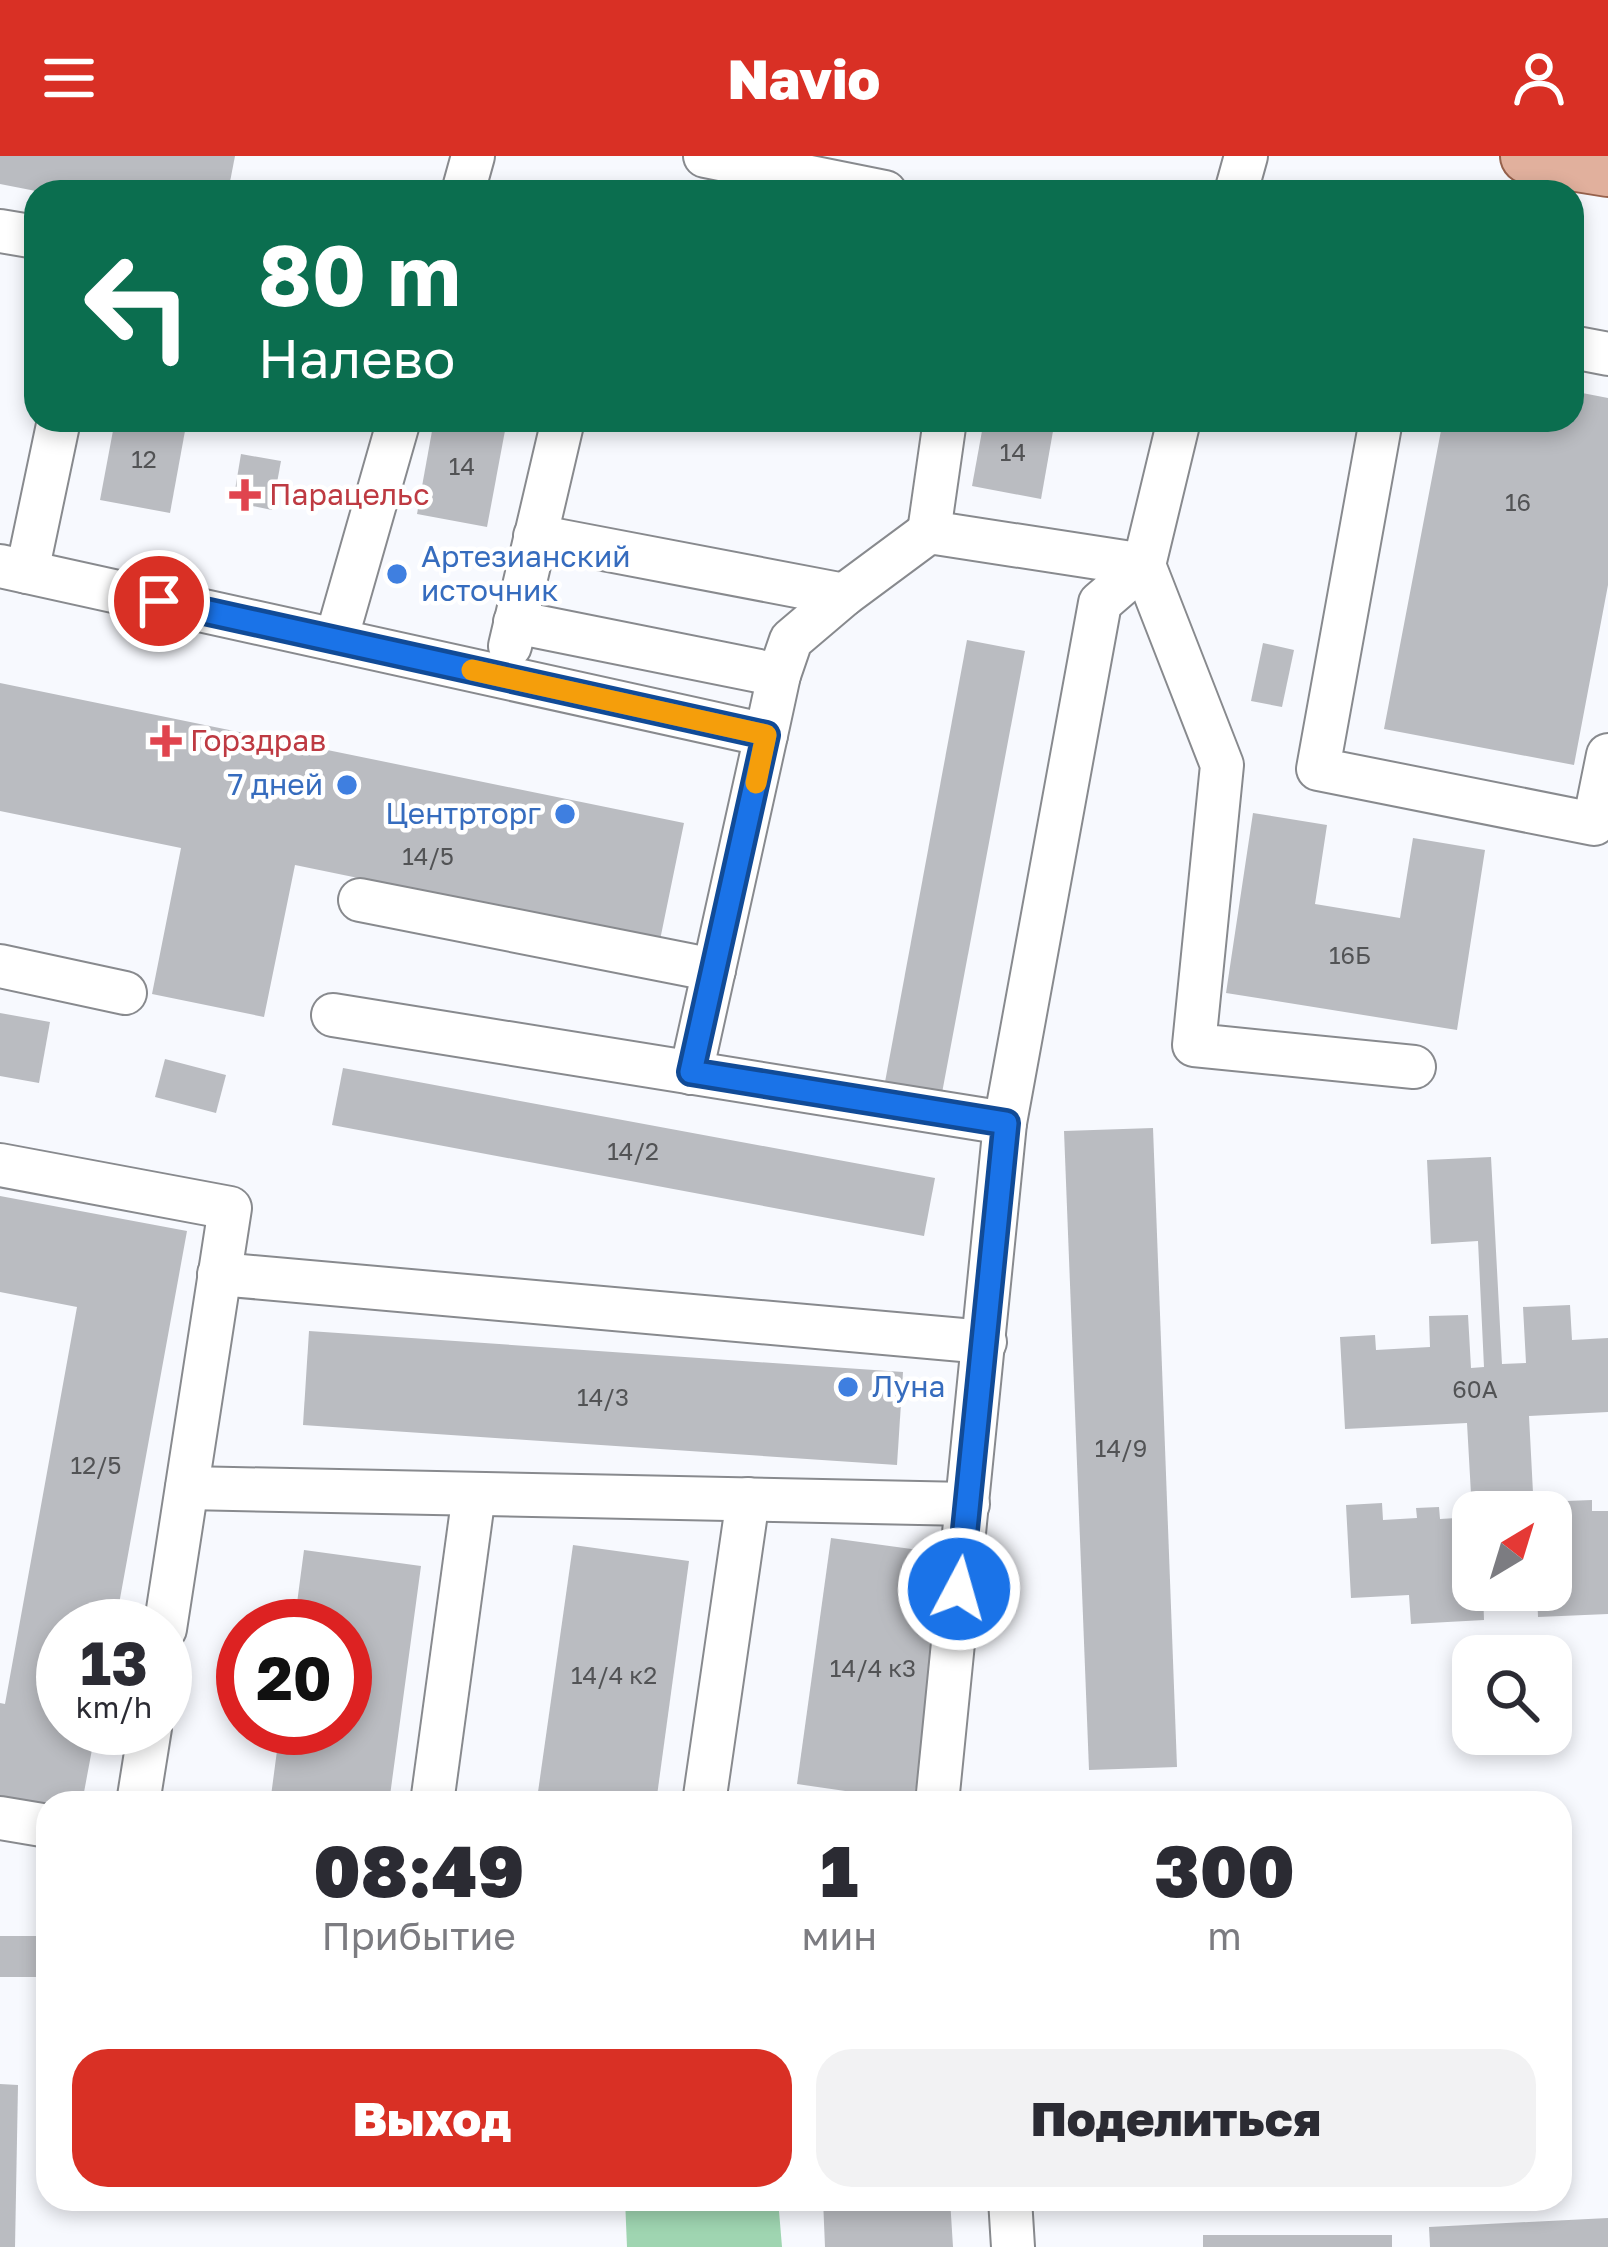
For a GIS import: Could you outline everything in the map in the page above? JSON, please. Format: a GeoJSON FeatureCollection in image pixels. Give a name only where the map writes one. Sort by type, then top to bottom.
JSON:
{"type":"FeatureCollection","features":[{"type":"Feature","properties":{"kind":"main road"},"geometry":{"type":"LineString","coordinates":[[1528,156],[1608,170]]}},
{"type":"Feature","properties":{"kind":"lane"},"geometry":{"type":"LineString","coordinates":[[705,156],[825,180]]}},
{"type":"Feature","properties":{"kind":"lane"},"geometry":{"type":"LineString","coordinates":[[55,432],[13,569],[766,735]]}},
{"type":"Feature","properties":{"kind":"lane"},"geometry":{"type":"LineString","coordinates":[[336,640],[396,432]]}},
{"type":"Feature","properties":{"kind":"lane"},"geometry":{"type":"LineString","coordinates":[[502,677],[560,432]]}},
{"type":"Feature","properties":{"kind":"lane"},"geometry":{"type":"LineString","coordinates":[[691,1072],[779,675],[791,640],[929,532],[943,432]]}},
{"type":"Feature","properties":{"kind":"lane"},"geometry":{"type":"LineString","coordinates":[[1176,432],[1144,566],[1222,765],[1194,1045],[1414,1067]]}},
{"type":"Feature","properties":{"kind":"lane"},"geometry":{"type":"LineString","coordinates":[[1379,432],[1318,769],[1594,824],[1608,755]]}},
{"type":"Feature","properties":{"kind":"lane"},"geometry":{"type":"LineString","coordinates":[[929,532],[1144,566]]}},
{"type":"Feature","properties":{"kind":"lane"},"geometry":{"type":"LineString","coordinates":[[536,536],[844,595]]}},
{"type":"Feature","properties":{"kind":"lane"},"geometry":{"type":"LineString","coordinates":[[939,1791],[1006,1123],[1100,603],[1144,566]]}},
{"type":"Feature","properties":{"kind":"lane"},"geometry":{"type":"LineString","coordinates":[[515,622],[779,675]]}},
{"type":"Feature","properties":{"kind":"lane"},"geometry":{"type":"LineString","coordinates":[[360,900],[714,970]]}},
{"type":"Feature","properties":{"kind":"lane"},"geometry":{"type":"LineString","coordinates":[[0,966],[124,993]]}},
{"type":"Feature","properties":{"kind":"lane"},"geometry":{"type":"LineString","coordinates":[[334,1015],[1006,1123]]}},
{"type":"Feature","properties":{"kind":"lane"},"geometry":{"type":"LineString","coordinates":[[0,1165],[230,1208],[170,1599]]}},
{"type":"Feature","properties":{"kind":"lane"},"geometry":{"type":"LineString","coordinates":[[219,1274],[986,1342]]}},
{"type":"Feature","properties":{"kind":"lane"},"geometry":{"type":"LineString","coordinates":[[187,1488],[968,1504]]}},
{"type":"Feature","properties":{"kind":"lane"},"geometry":{"type":"LineString","coordinates":[[434,1791],[474,1494]]}},
{"type":"Feature","properties":{"kind":"lane"},"geometry":{"type":"LineString","coordinates":[[706,1791],[748,1499]]}},
{"type":"Feature","properties":{"kind":"lane"},"geometry":{"type":"LineString","coordinates":[[140,1791],[146,1755]]}},
{"type":"Feature","properties":{"kind":"lane"},"geometry":{"type":"LineString","coordinates":[[0,1818],[36,1824]]}},
{"type":"Feature","properties":{"kind":"lane"},"geometry":{"type":"LineString","coordinates":[[1011,2211],[1013,2247]]}},
{"type":"Feature","properties":{"kind":"green space"},"geometry":{"type":"Polygon","coordinates":[[[626,2211],[779,2211],[782,2247],[627,2247],[626,2211]]]}},
{"type":"Feature","properties":{"kind":"building"},"geometry":{"type":"Polygon","coordinates":[[[0,156],[235,156],[230,180],[24,180],[24,189],[0,184],[0,156]]]}},
{"type":"Feature","properties":{"kind":"building"},"geometry":{"type":"Polygon","coordinates":[[[1584,393],[1608,398],[1608,585],[1574,765],[1384,729],[1441,432],[1584,432],[1584,393]]]}},
{"type":"Feature","properties":{"kind":"building"},"geometry":{"type":"Polygon","coordinates":[[[113,432],[185,432],[170,513],[100,500],[113,432]]]}},
{"type":"Feature","properties":{"kind":"building"},"geometry":{"type":"Polygon","coordinates":[[[432,432],[505,432],[487,527],[417,514],[432,432]]]}},
{"type":"Feature","properties":{"kind":"building"},"geometry":{"type":"Polygon","coordinates":[[[982,432],[1053,432],[1041,499],[972,486],[982,432]]]}},
{"type":"Feature","properties":{"kind":"building"},"geometry":{"type":"Polygon","coordinates":[[[241,454],[281,461],[272,510],[233,502],[241,454]]]}},
{"type":"Feature","properties":{"kind":"building"},"geometry":{"type":"Polygon","coordinates":[[[967,640],[1025,651],[942,1093],[885,1082],[967,640]]]}},
{"type":"Feature","properties":{"kind":"building"},"geometry":{"type":"Polygon","coordinates":[[[1263,643],[1294,650],[1282,707],[1251,701],[1263,643]]]}},
{"type":"Feature","properties":{"kind":"building"},"geometry":{"type":"Polygon","coordinates":[[[0,683],[684,823],[660,940],[295,865],[264,1017],[152,994],[181,848],[0,811],[0,683]]]}},
{"type":"Feature","properties":{"kind":"building"},"geometry":{"type":"Polygon","coordinates":[[[1253,813],[1327,825],[1315,904],[1400,918],[1413,838],[1485,850],[1457,1030],[1226,993],[1253,813]]]}},
{"type":"Feature","properties":{"kind":"building"},"geometry":{"type":"Polygon","coordinates":[[[0,1013],[50,1022],[39,1083],[0,1076],[0,1013]]]}},
{"type":"Feature","properties":{"kind":"building"},"geometry":{"type":"Polygon","coordinates":[[[165,1059],[226,1075],[216,1113],[155,1097],[165,1059]]]}},
{"type":"Feature","properties":{"kind":"building"},"geometry":{"type":"Polygon","coordinates":[[[343,1068],[935,1178],[924,1236],[332,1125],[343,1068]]]}},
{"type":"Feature","properties":{"kind":"building"},"geometry":{"type":"Polygon","coordinates":[[[1153,1128],[1177,1767],[1089,1770],[1064,1131],[1153,1128]]]}},
{"type":"Feature","properties":{"kind":"building"},"geometry":{"type":"Polygon","coordinates":[[[1491,1157],[1502,1364],[1526,1363],[1523,1307],[1570,1305],[1572,1340],[1608,1338],[1608,1412],[1529,1416],[1533,1491],[1471,1491],[1467,1423],[1345,1429],[1340,1337],[1375,1335],[1376,1350],[1430,1347],[1429,1316],[1468,1315],[1471,1368],[1484,1367],[1478,1241],[1431,1244],[1427,1160],[1491,1157]]]}},
{"type":"Feature","properties":{"kind":"building"},"geometry":{"type":"Polygon","coordinates":[[[0,1196],[187,1231],[120,1599],[36,1599],[36,1755],[91,1755],[84,1791],[36,1791],[36,1805],[0,1799],[0,1703],[5,1704],[77,1307],[0,1292],[0,1196]]]}},
{"type":"Feature","properties":{"kind":"building"},"geometry":{"type":"Polygon","coordinates":[[[309,1331],[903,1372],[897,1465],[303,1425],[309,1331]]]}},
{"type":"Feature","properties":{"kind":"building"},"geometry":{"type":"Polygon","coordinates":[[[1592,1500],[1592,1511],[1608,1511],[1608,1614],[1538,1617],[1538,1611],[1572,1611],[1572,1501],[1592,1500]]]}},
{"type":"Feature","properties":{"kind":"building"},"geometry":{"type":"Polygon","coordinates":[[[1382,1503],[1383,1520],[1417,1518],[1416,1508],[1439,1507],[1440,1519],[1452,1518],[1452,1611],[1484,1611],[1484,1620],[1411,1624],[1409,1595],[1351,1598],[1346,1505],[1382,1503]]]}},
{"type":"Feature","properties":{"kind":"building"},"geometry":{"type":"Polygon","coordinates":[[[831,1538],[948,1554],[915,1791],[845,1791],[797,1784],[831,1538]]]}},
{"type":"Feature","properties":{"kind":"building"},"geometry":{"type":"Polygon","coordinates":[[[573,1545],[689,1561],[658,1791],[538,1791],[573,1545]]]}},
{"type":"Feature","properties":{"kind":"building"},"geometry":{"type":"Polygon","coordinates":[[[304,1550],[421,1566],[391,1791],[272,1791],[276,1755],[372,1755],[372,1599],[298,1599],[304,1550]]]}},
{"type":"Feature","properties":{"kind":"building"},"geometry":{"type":"Polygon","coordinates":[[[0,1936],[36,1936],[36,1977],[0,1977],[0,1936]]]}},
{"type":"Feature","properties":{"kind":"building"},"geometry":{"type":"Polygon","coordinates":[[[0,2084],[18,2085],[15,2247],[0,2247],[0,2084]]]}},
{"type":"Feature","properties":{"kind":"building"},"geometry":{"type":"Polygon","coordinates":[[[824,2211],[951,2211],[953,2247],[825,2247],[824,2211]]]}},
{"type":"Feature","properties":{"kind":"building"},"geometry":{"type":"Polygon","coordinates":[[[1608,2218],[1608,2247],[1430,2247],[1429,2227],[1608,2218]]]}},
{"type":"Feature","properties":{"kind":"building"},"geometry":{"type":"Polygon","coordinates":[[[1203,2235],[1392,2235],[1392,2247],[1203,2247],[1203,2235]]]}},
{"type":"Feature","properties":{"kind":"slow traffic"},"geometry":{"type":"LineString","coordinates":[[472,670],[766,735],[756,783]]}},
{"type":"Feature","properties":{"kind":"place","name":"Парацельс"},"geometry":{"type":"Point","coordinates":[245,495]}},
{"type":"Feature","properties":{"kind":"place","name":"Артезианский источник"},"geometry":{"type":"Point","coordinates":[397,574]}},
{"type":"Feature","properties":{"kind":"place","name":"Горздрав"},"geometry":{"type":"Point","coordinates":[166,741]}},
{"type":"Feature","properties":{"kind":"place","name":"7 дней"},"geometry":{"type":"Point","coordinates":[347,785]}},
{"type":"Feature","properties":{"kind":"place","name":"Центрторг"},"geometry":{"type":"Point","coordinates":[565,814]}},
{"type":"Feature","properties":{"kind":"place","name":"Луна"},"geometry":{"type":"Point","coordinates":[848,1387]}},
{"type":"Feature","properties":{"kind":"route"},"geometry":{"type":"LineString","coordinates":[[159,601],[766,735],[691,1072],[1006,1123],[959,1589]]}}]}
